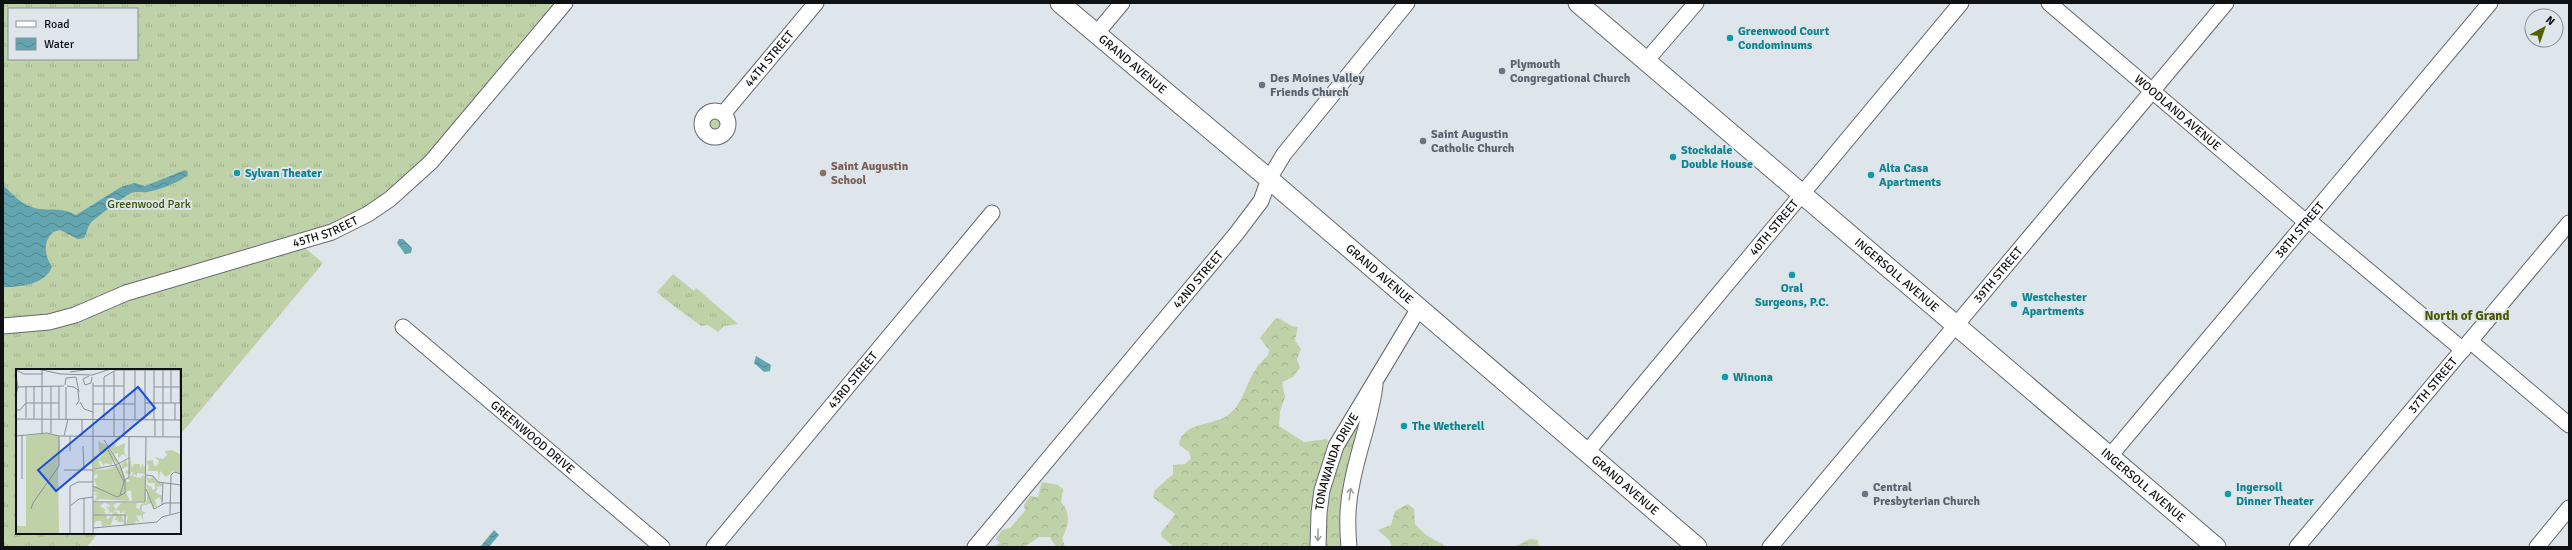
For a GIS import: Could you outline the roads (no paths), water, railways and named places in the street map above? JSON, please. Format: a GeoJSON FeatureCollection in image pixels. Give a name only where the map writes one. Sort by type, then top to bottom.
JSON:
{"type":"FeatureCollection","features":[{"type":"Feature","properties":{"kind":"main road","name":"GRAND AVENUE"},"geometry":{"type":"LineString","coordinates":[[1060,3],[1269,179],[1697,547]]}},
{"type":"Feature","properties":{"kind":"main road","name":"INGERSOLL AVENUE"},"geometry":{"type":"LineString","coordinates":[[1578,3],[2216,547]]}},
{"type":"Feature","properties":{"kind":"street","name":"45TH STREET"},"geometry":{"type":"LineString","coordinates":[[3,326],[49,322],[75,315],[126,293],[332,232],[368,214],[409,183],[431,162],[565,3]]}},
{"type":"Feature","properties":{"kind":"street","name":"44TH STREET"},"geometry":{"type":"LineString","coordinates":[[723,114],[816,3]]}},
{"type":"Feature","properties":{"kind":"street"},"geometry":{"type":"LineString","coordinates":[[1096,34],[1122,3]]}},
{"type":"Feature","properties":{"kind":"street","name":"42ND STREET"},"geometry":{"type":"LineString","coordinates":[[975,547],[1236,234],[1261,201],[1269,179],[1284,154],[1407,3]]}},
{"type":"Feature","properties":{"kind":"street"},"geometry":{"type":"LineString","coordinates":[[1646,61],[1696,3]]}},
{"type":"Feature","properties":{"kind":"street","name":"40TH STREET"},"geometry":{"type":"LineString","coordinates":[[1587,452],[1801,193],[1961,3]]}},
{"type":"Feature","properties":{"kind":"street","name":"WOODLAND AVENUE"},"geometry":{"type":"LineString","coordinates":[[2049,3],[2307,221],[2569,425]]}},
{"type":"Feature","properties":{"kind":"street","name":"39TH STREET"},"geometry":{"type":"LineString","coordinates":[[1770,547],[1954,324],[2226,3]]}},
{"type":"Feature","properties":{"kind":"street","name":"38TH STREET"},"geometry":{"type":"LineString","coordinates":[[2110,456],[2490,3]]}},
{"type":"Feature","properties":{"kind":"street","name":"43RD STREET"},"geometry":{"type":"LineString","coordinates":[[714,547],[992,213]]}},
{"type":"Feature","properties":{"kind":"street","name":"37TH STREET"},"geometry":{"type":"LineString","coordinates":[[2297,547],[2569,223]]}},
{"type":"Feature","properties":{"kind":"street","name":"TONAWANDA DRIVE"},"geometry":{"type":"LineString","coordinates":[[1318,547],[1319,513],[1328,468],[1347,425],[1375,383],[1396,343],[1419,308]]}},
{"type":"Feature","properties":{"kind":"street","name":"GREENWOOD DRIVE"},"geometry":{"type":"LineString","coordinates":[[403,327],[662,547]]}},
{"type":"Feature","properties":{"kind":"street","name":"TONAWANDA DRIVE"},"geometry":{"type":"LineString","coordinates":[[1349,547],[1348,505],[1351,484],[1373,402],[1375,383]]}},
{"type":"Feature","properties":{"kind":"street"},"geometry":{"type":"LineString","coordinates":[[2537,547],[2569,508]]}},
{"type":"Feature","properties":{"kind":"water"},"geometry":{"type":"Polygon","coordinates":[[[185,170],[188,172],[187,176],[173,184],[152,191],[133,192],[124,197],[92,222],[84,238],[78,239],[60,230],[53,232],[46,245],[46,254],[52,267],[44,278],[31,284],[3,287],[3,185],[28,206],[39,209],[62,210],[76,215],[121,187],[135,183],[145,186],[185,170]]]}},
{"type":"Feature","properties":{"kind":"water"},"geometry":{"type":"Polygon","coordinates":[[[399,239],[403,239],[412,248],[411,253],[405,254],[397,243],[399,239]]]}},
{"type":"Feature","properties":{"kind":"water"},"geometry":{"type":"Polygon","coordinates":[[[756,356],[771,365],[770,371],[764,372],[754,363],[756,356]]]}},
{"type":"Feature","properties":{"kind":"water"},"geometry":{"type":"Polygon","coordinates":[[[494,530],[499,535],[489,547],[480,547],[494,530]]]}},
{"type":"Feature","properties":{"kind":"place","name":"Greenwood Court Condominums"},"geometry":{"type":"Point","coordinates":[1730,38]}},
{"type":"Feature","properties":{"kind":"place","name":"Plymouth Congregational Church"},"geometry":{"type":"Point","coordinates":[1502,71]}},
{"type":"Feature","properties":{"kind":"place","name":"Des Moines Valley Friends Church"},"geometry":{"type":"Point","coordinates":[1262,85]}},
{"type":"Feature","properties":{"kind":"place","name":"Saint Augustin Catholic Church"},"geometry":{"type":"Point","coordinates":[1423,141]}},
{"type":"Feature","properties":{"kind":"place","name":"Stockdale Double House"},"geometry":{"type":"Point","coordinates":[1673,157]}},
{"type":"Feature","properties":{"kind":"place","name":"Sylvan Theater"},"geometry":{"type":"Point","coordinates":[237,173]}},
{"type":"Feature","properties":{"kind":"place","name":"Saint Augustin School"},"geometry":{"type":"Point","coordinates":[823,173]}},
{"type":"Feature","properties":{"kind":"place","name":"Alta Casa Apartments"},"geometry":{"type":"Point","coordinates":[1871,175]}},
{"type":"Feature","properties":{"kind":"place","name":"Oral Surgeons, P.C."},"geometry":{"type":"Point","coordinates":[1792,275]}},
{"type":"Feature","properties":{"kind":"place","name":"Westchester Apartments"},"geometry":{"type":"Point","coordinates":[2014,304]}},
{"type":"Feature","properties":{"kind":"place","name":"Winona"},"geometry":{"type":"Point","coordinates":[1725,377]}},
{"type":"Feature","properties":{"kind":"place","name":"The Wetherell"},"geometry":{"type":"Point","coordinates":[1404,426]}},
{"type":"Feature","properties":{"kind":"place","name":"Central Presbyterian Church"},"geometry":{"type":"Point","coordinates":[1865,494]}},
{"type":"Feature","properties":{"kind":"place","name":"Ingersoll Dinner Theater"},"geometry":{"type":"Point","coordinates":[2228,494]}},
{"type":"Feature","properties":{"kind":"district","name":"North of Grand"},"geometry":{"type":"Point","coordinates":[2467,316]}},
{"type":"Feature","properties":{"kind":"park label","name":"Greenwood Park"},"geometry":{"type":"Point","coordinates":[149,204]}}]}
